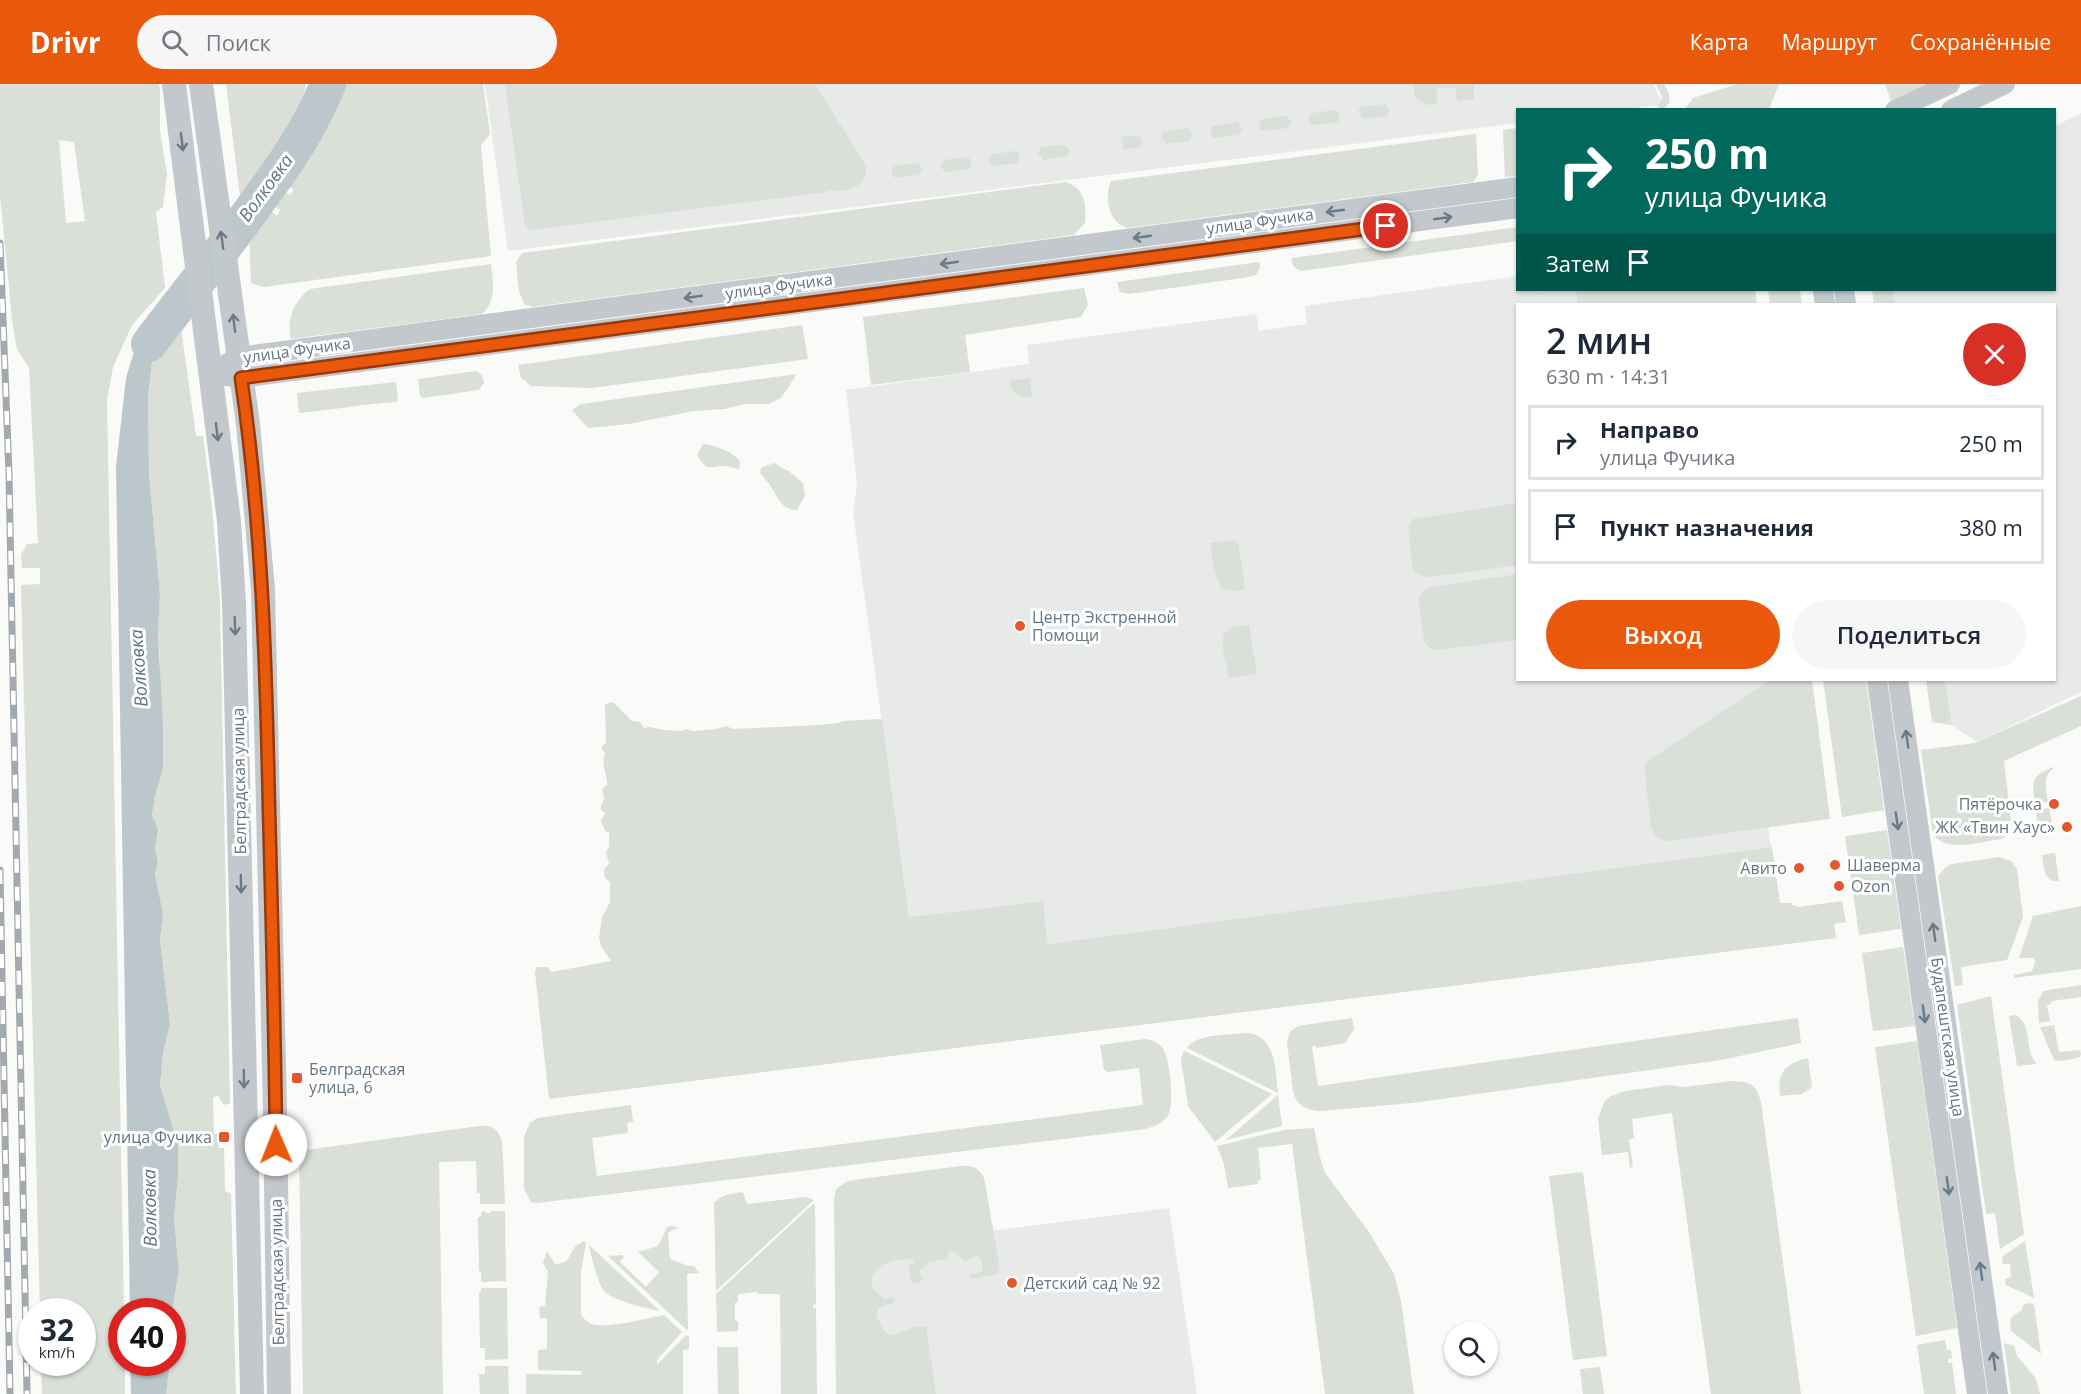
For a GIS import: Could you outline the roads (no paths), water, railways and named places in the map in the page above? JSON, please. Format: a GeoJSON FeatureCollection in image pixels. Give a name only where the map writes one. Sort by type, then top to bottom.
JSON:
{"type":"FeatureCollection","features":[{"type":"Feature","properties":{"kind":"street","name":"Белградская улица"},"geometry":{"type":"LineString","coordinates":[[174,84],[229,521],[234,603],[252,1394]]}},
{"type":"Feature","properties":{"kind":"street","name":"Белградская улица"},"geometry":{"type":"LineString","coordinates":[[201,84],[248,424],[266,669],[279,1394]]}},
{"type":"Feature","properties":{"kind":"street"},"geometry":{"type":"LineString","coordinates":[[1899,108],[1950,84]]}},
{"type":"Feature","properties":{"kind":"street"},"geometry":{"type":"LineString","coordinates":[[1955,108],[2005,84]]}},
{"type":"Feature","properties":{"kind":"street","name":"улица Фучика"},"geometry":{"type":"LineString","coordinates":[[210,374],[239,367],[1516,187]]}},
{"type":"Feature","properties":{"kind":"street","name":"улица Фучика"},"geometry":{"type":"LineString","coordinates":[[239,367],[1516,208]]}},
{"type":"Feature","properties":{"kind":"street","name":"Будапештская улица"},"geometry":{"type":"LineString","coordinates":[[1877,681],[1977,1394]]}},
{"type":"Feature","properties":{"kind":"street","name":"Будапештская улица"},"geometry":{"type":"LineString","coordinates":[[1898,681],[1998,1394]]}},
{"type":"Feature","properties":{"kind":"water","name":"Волковка"},"geometry":{"type":"Polygon","coordinates":[[[174,296],[177,299],[180,321],[153,354],[148,396],[149,475],[160,594],[158,634],[163,725],[163,768],[152,815],[158,829],[155,848],[158,862],[155,874],[163,914],[160,940],[170,1024],[163,1053],[160,1085],[178,1145],[174,1219],[179,1271],[174,1298],[130,1298],[116,467],[126,378],[133,355],[174,296]]]}},
{"type":"Feature","properties":{"kind":"water"},"geometry":{"type":"Polygon","coordinates":[[[130,1376],[168,1376],[166,1394],[131,1394],[130,1376]]]}},
{"type":"Feature","properties":{"kind":"waterway","name":"Волковка"},"geometry":{"type":"LineString","coordinates":[[149,344],[280,171],[306,129],[328,84]]}},
{"type":"Feature","properties":{"kind":"railway"},"geometry":{"type":"LineString","coordinates":[[0,243],[9,474],[27,1394]]}},
{"type":"Feature","properties":{"kind":"railway"},"geometry":{"type":"LineString","coordinates":[[0,870],[10,1394]]}},
{"type":"Feature","properties":{"kind":"place","name":"Центр Экстренной Помощи"},"geometry":{"type":"Point","coordinates":[1020,626]}},
{"type":"Feature","properties":{"kind":"place","name":"Пятёрочка"},"geometry":{"type":"Point","coordinates":[2054,804]}},
{"type":"Feature","properties":{"kind":"place","name":"ЖК «Твин Хаус»"},"geometry":{"type":"Point","coordinates":[2067,827]}},
{"type":"Feature","properties":{"kind":"place","name":"Шаверма"},"geometry":{"type":"Point","coordinates":[1835,865]}},
{"type":"Feature","properties":{"kind":"place","name":"Авито"},"geometry":{"type":"Point","coordinates":[1799,868]}},
{"type":"Feature","properties":{"kind":"place","name":"Ozon"},"geometry":{"type":"Point","coordinates":[1839,886]}},
{"type":"Feature","properties":{"kind":"place","name":"Белградская улица, 6"},"geometry":{"type":"Point","coordinates":[297,1078]}},
{"type":"Feature","properties":{"kind":"place","name":"улица Фучика"},"geometry":{"type":"Point","coordinates":[224,1137]}},
{"type":"Feature","properties":{"kind":"place","name":"Детский сад № 92"},"geometry":{"type":"Point","coordinates":[1012,1283]}}]}
